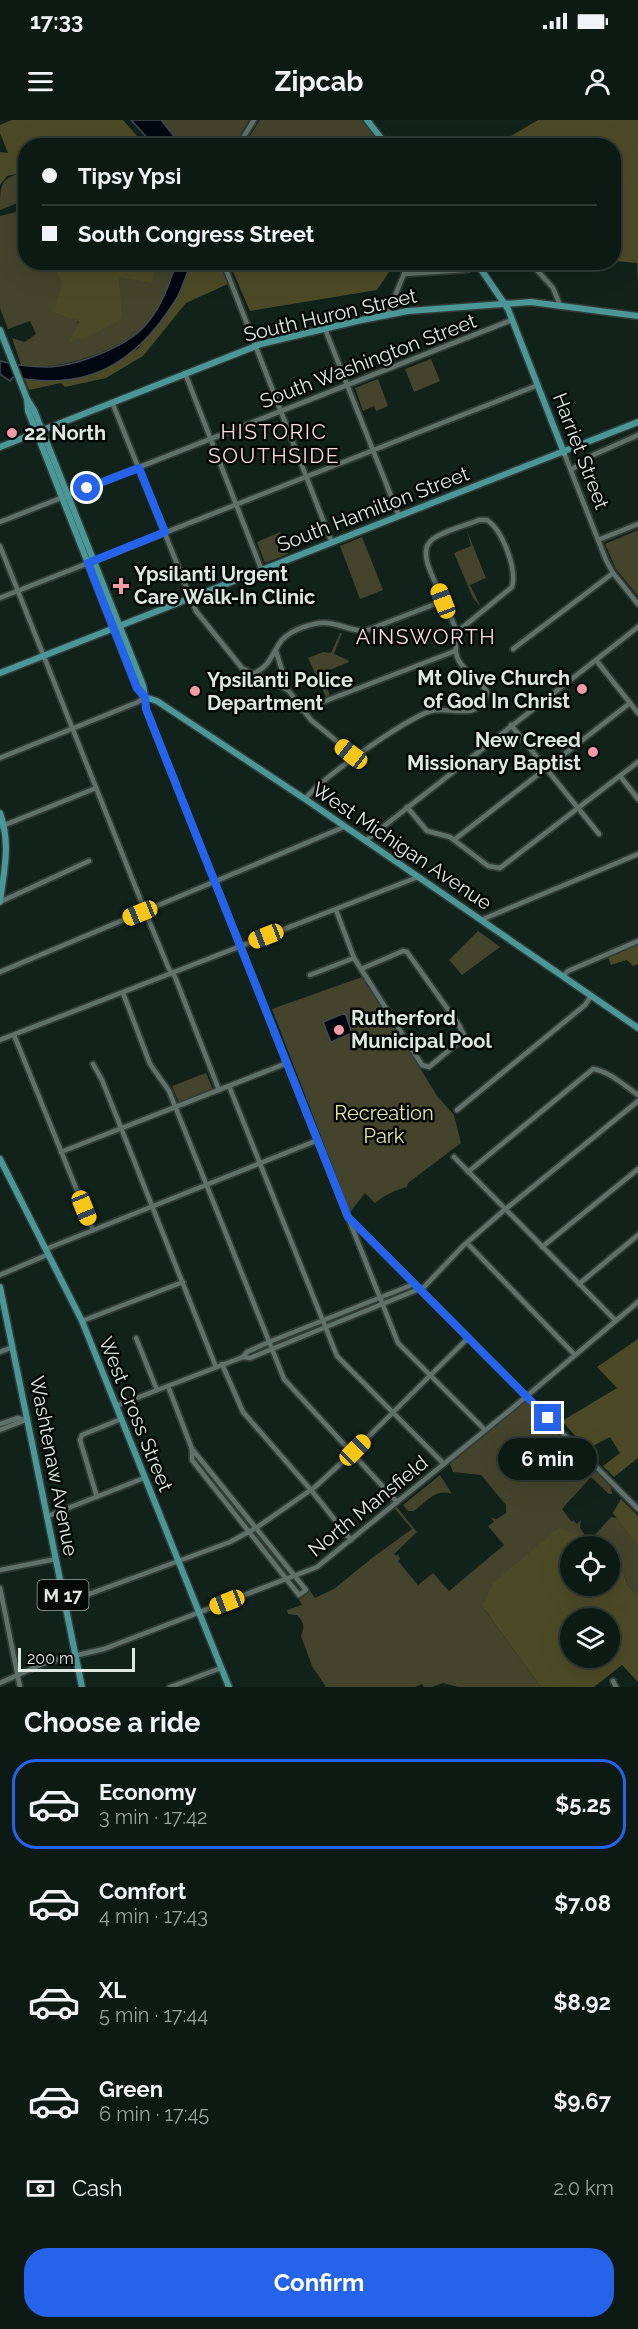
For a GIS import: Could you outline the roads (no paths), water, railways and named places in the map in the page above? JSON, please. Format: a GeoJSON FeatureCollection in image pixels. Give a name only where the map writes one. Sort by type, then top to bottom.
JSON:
{"type":"FeatureCollection","features":[{"type":"Feature","properties":{"kind":"main road"},"geometry":{"type":"LineString","coordinates":[[366,120],[381,138]]}},
{"type":"Feature","properties":{"kind":"main road","name":"Harriet Street"},"geometry":{"type":"LineString","coordinates":[[481,270],[504,303],[512,320],[564,453]]}},
{"type":"Feature","properties":{"kind":"main road","name":"South Huron Street"},"geometry":{"type":"LineString","coordinates":[[0,447],[255,345],[387,315],[408,311],[504,303],[560,304],[638,316]]}},
{"type":"Feature","properties":{"kind":"main road"},"geometry":{"type":"LineString","coordinates":[[0,330],[27,399],[28,411],[40,431],[117,628],[143,685],[145,697]]}},
{"type":"Feature","properties":{"kind":"main road","name":"South Hamilton Street"},"geometry":{"type":"LineString","coordinates":[[0,673],[191,600],[638,422]]}},
{"type":"Feature","properties":{"kind":"main road","name":"West Michigan Avenue"},"geometry":{"type":"LineString","coordinates":[[145,697],[157,701],[304,799],[638,1028]]}},
{"type":"Feature","properties":{"kind":"main road"},"geometry":{"type":"LineString","coordinates":[[0,813],[7,852],[0,902]]}},
{"type":"Feature","properties":{"kind":"main road","name":"West Cross Street"},"geometry":{"type":"LineString","coordinates":[[0,1159],[82,1321],[229,1687]]}},
{"type":"Feature","properties":{"kind":"main road","name":"Washtenaw Avenue"},"geometry":{"type":"LineString","coordinates":[[0,1287],[82,1687]]}},
{"type":"Feature","properties":{"kind":"street"},"geometry":{"type":"LineString","coordinates":[[243,138],[254,120]]}},
{"type":"Feature","properties":{"kind":"street"},"geometry":{"type":"LineString","coordinates":[[226,270],[332,543]]}},
{"type":"Feature","properties":{"kind":"street"},"geometry":{"type":"LineString","coordinates":[[387,315],[406,270]]}},
{"type":"Feature","properties":{"kind":"street"},"geometry":{"type":"LineString","coordinates":[[404,274],[464,270]]}},
{"type":"Feature","properties":{"kind":"street"},"geometry":{"type":"LineString","coordinates":[[538,270],[553,288],[560,304]]}},
{"type":"Feature","properties":{"kind":"street","name":"South Washington Street"},"geometry":{"type":"LineString","coordinates":[[0,522],[512,320]]}},
{"type":"Feature","properties":{"kind":"street"},"geometry":{"type":"LineString","coordinates":[[325,329],[399,516]]}},
{"type":"Feature","properties":{"kind":"street"},"geometry":{"type":"LineString","coordinates":[[185,374],[262,570]]}},
{"type":"Feature","properties":{"kind":"street"},"geometry":{"type":"LineString","coordinates":[[0,598],[538,385]]}},
{"type":"Feature","properties":{"kind":"street"},"geometry":{"type":"LineString","coordinates":[[112,402],[196,611],[234,659],[252,674],[288,690]]}},
{"type":"Feature","properties":{"kind":"street"},"geometry":{"type":"LineString","coordinates":[[571,470],[591,456],[638,435]]}},
{"type":"Feature","properties":{"kind":"street","name":"Harriet Street"},"geometry":{"type":"LineString","coordinates":[[564,453],[613,573],[638,604]]}},
{"type":"Feature","properties":{"kind":"street"},"geometry":{"type":"LineString","coordinates":[[304,799],[356,757],[421,716],[434,711],[461,712],[479,706],[487,692],[483,684],[463,667],[455,651],[457,632],[427,560],[426,550],[433,538],[479,520],[488,520],[498,531],[512,565],[514,572],[512,587],[457,632]]}},
{"type":"Feature","properties":{"kind":"street"},"geometry":{"type":"LineString","coordinates":[[598,540],[638,524]]}},
{"type":"Feature","properties":{"kind":"street"},"geometry":{"type":"LineString","coordinates":[[0,546],[219,1090]]}},
{"type":"Feature","properties":{"kind":"street"},"geometry":{"type":"LineString","coordinates":[[513,649],[613,573]]}},
{"type":"Feature","properties":{"kind":"street"},"geometry":{"type":"LineString","coordinates":[[252,674],[264,668],[286,636],[310,625],[325,623],[365,631],[443,601]]}},
{"type":"Feature","properties":{"kind":"street"},"geometry":{"type":"LineString","coordinates":[[365,841],[638,627]]}},
{"type":"Feature","properties":{"kind":"street"},"geometry":{"type":"LineString","coordinates":[[276,651],[288,690],[302,710],[324,732],[356,757]]}},
{"type":"Feature","properties":{"kind":"street"},"geometry":{"type":"LineString","coordinates":[[302,710],[455,651]]}},
{"type":"Feature","properties":{"kind":"street"},"geometry":{"type":"LineString","coordinates":[[596,660],[638,713]]}},
{"type":"Feature","properties":{"kind":"street"},"geometry":{"type":"LineString","coordinates":[[0,758],[138,702],[145,697]]}},
{"type":"Feature","properties":{"kind":"street"},"geometry":{"type":"LineString","coordinates":[[145,697],[146,709],[398,1342],[485,1430]]}},
{"type":"Feature","properties":{"kind":"street"},"geometry":{"type":"LineString","coordinates":[[454,840],[630,703]]}},
{"type":"Feature","properties":{"kind":"street"},"geometry":{"type":"LineString","coordinates":[[511,725],[599,834]]}},
{"type":"Feature","properties":{"kind":"street"},"geometry":{"type":"LineString","coordinates":[[407,807],[427,831],[450,837],[488,866],[500,868],[638,762]]}},
{"type":"Feature","properties":{"kind":"street"},"geometry":{"type":"LineString","coordinates":[[621,776],[638,799]]}},
{"type":"Feature","properties":{"kind":"street"},"geometry":{"type":"LineString","coordinates":[[2,826],[96,788]]}},
{"type":"Feature","properties":{"kind":"street"},"geometry":{"type":"LineString","coordinates":[[0,972],[344,826]]}},
{"type":"Feature","properties":{"kind":"street"},"geometry":{"type":"LineString","coordinates":[[481,920],[638,854]]}},
{"type":"Feature","properties":{"kind":"street"},"geometry":{"type":"LineString","coordinates":[[0,902],[89,861]]}},
{"type":"Feature","properties":{"kind":"street"},"geometry":{"type":"LineString","coordinates":[[0,1040],[418,877]]}},
{"type":"Feature","properties":{"kind":"street"},"geometry":{"type":"LineString","coordinates":[[336,910],[354,958],[361,969],[425,1067],[429,1067],[465,1037],[465,1033],[407,952],[403,951],[361,969]]}},
{"type":"Feature","properties":{"kind":"street"},"geometry":{"type":"LineString","coordinates":[[563,976],[568,971],[638,941]]}},
{"type":"Feature","properties":{"kind":"street"},"geometry":{"type":"LineString","coordinates":[[310,975],[354,958]]}},
{"type":"Feature","properties":{"kind":"street"},"geometry":{"type":"LineString","coordinates":[[123,993],[150,1064],[166,1086],[175,1107],[284,1379],[397,1502]]}},
{"type":"Feature","properties":{"kind":"street"},"geometry":{"type":"LineString","coordinates":[[457,1110],[585,1005],[591,996]]}},
{"type":"Feature","properties":{"kind":"street"},"geometry":{"type":"LineString","coordinates":[[14,1035],[93,1230]]}},
{"type":"Feature","properties":{"kind":"street"},"geometry":{"type":"LineString","coordinates":[[61,1152],[287,1063]]}},
{"type":"Feature","properties":{"kind":"street"},"geometry":{"type":"LineString","coordinates":[[93,1064],[121,1128],[216,1367]]}},
{"type":"Feature","properties":{"kind":"street"},"geometry":{"type":"LineString","coordinates":[[468,1172],[590,1071],[598,1069],[638,1095]]}},
{"type":"Feature","properties":{"kind":"street"},"geometry":{"type":"LineString","coordinates":[[229,1086],[339,1359],[444,1464]]}},
{"type":"Feature","properties":{"kind":"street"},"geometry":{"type":"LineString","coordinates":[[116,1406],[222,1364],[243,1357],[249,1358],[424,1287],[467,1243],[505,1209],[638,1101]]}},
{"type":"Feature","properties":{"kind":"street"},"geometry":{"type":"LineString","coordinates":[[0,1275],[93,1230],[318,1140]]}},
{"type":"Feature","properties":{"kind":"street"},"geometry":{"type":"LineString","coordinates":[[454,1157],[615,1320]]}},
{"type":"Feature","properties":{"kind":"street"},"geometry":{"type":"LineString","coordinates":[[542,1247],[638,1169]]}},
{"type":"Feature","properties":{"kind":"street"},"geometry":{"type":"LineString","coordinates":[[348,1217],[638,1509]]}},
{"type":"Feature","properties":{"kind":"street"},"geometry":{"type":"LineString","coordinates":[[579,1284],[638,1235]]}},
{"type":"Feature","properties":{"kind":"street"},"geometry":{"type":"LineString","coordinates":[[467,1243],[574,1354]]}},
{"type":"Feature","properties":{"kind":"street"},"geometry":{"type":"LineString","coordinates":[[82,1321],[183,1282]]}},
{"type":"Feature","properties":{"kind":"street"},"geometry":{"type":"LineString","coordinates":[[243,1357],[247,1352],[269,1342],[414,1284]]}},
{"type":"Feature","properties":{"kind":"street","name":"North Mansfield"},"geometry":{"type":"LineString","coordinates":[[0,1683],[53,1660],[104,1649],[317,1567],[638,1302]]}},
{"type":"Feature","properties":{"kind":"street"},"geometry":{"type":"LineString","coordinates":[[136,1338],[157,1390]]}},
{"type":"Feature","properties":{"kind":"street"},"geometry":{"type":"LineString","coordinates":[[65,1604],[250,1533],[311,1490],[352,1453],[468,1338]]}},
{"type":"Feature","properties":{"kind":"street"},"geometry":{"type":"LineString","coordinates":[[0,1352],[13,1347]]}},
{"type":"Feature","properties":{"kind":"street"},"geometry":{"type":"LineString","coordinates":[[222,1364],[243,1412],[351,1540]]}},
{"type":"Feature","properties":{"kind":"street"},"geometry":{"type":"LineString","coordinates":[[168,1386],[192,1449],[306,1590],[303,1594],[299,1595],[192,1460],[192,1449]]}},
{"type":"Feature","properties":{"kind":"street"},"geometry":{"type":"LineString","coordinates":[[0,1424],[18,1418],[26,1419]]}},
{"type":"Feature","properties":{"kind":"street"},"geometry":{"type":"LineString","coordinates":[[0,1430],[19,1424],[26,1419]]}},
{"type":"Feature","properties":{"kind":"street"},"geometry":{"type":"LineString","coordinates":[[97,1497],[80,1440],[82,1435],[121,1419]]}},
{"type":"Feature","properties":{"kind":"street"},"geometry":{"type":"LineString","coordinates":[[48,1516],[144,1478]]}},
{"type":"Feature","properties":{"kind":"street"},"geometry":{"type":"LineString","coordinates":[[0,1570],[56,1559]]}},
{"type":"Feature","properties":{"kind":"street"},"geometry":{"type":"LineString","coordinates":[[0,1588],[20,1687]]}},
{"type":"Feature","properties":{"kind":"street"},"geometry":{"type":"LineString","coordinates":[[170,1687],[221,1668]]}},
{"type":"Feature","properties":{"kind":"street"},"geometry":{"type":"LineString","coordinates":[[614,1681],[616,1687]]}},
{"type":"Feature","properties":{"kind":"place","name":"22 North"},"geometry":{"type":"Point","coordinates":[12,433]}},
{"type":"Feature","properties":{"kind":"place","name":"Ypsilanti Urgent Care Walk-In Clinic"},"geometry":{"type":"Point","coordinates":[121,586]}},
{"type":"Feature","properties":{"kind":"place","name":"Mt Olive Church of God In Christ"},"geometry":{"type":"Point","coordinates":[582,689]}},
{"type":"Feature","properties":{"kind":"place","name":"Ypsilanti Police Department"},"geometry":{"type":"Point","coordinates":[195,691]}},
{"type":"Feature","properties":{"kind":"place","name":"New Creed Missionary Baptist"},"geometry":{"type":"Point","coordinates":[593,752]}},
{"type":"Feature","properties":{"kind":"place","name":"Rutherford Municipal Pool"},"geometry":{"type":"Point","coordinates":[339,1030]}},
{"type":"Feature","properties":{"kind":"district","name":"HISTORIC SOUTHSIDE"},"geometry":{"type":"Point","coordinates":[274,443]}},
{"type":"Feature","properties":{"kind":"district","name":"AINSWORTH"},"geometry":{"type":"Point","coordinates":[426,636]}},
{"type":"Feature","properties":{"kind":"park label","name":"Recreation Park"},"geometry":{"type":"Point","coordinates":[384,1124]}}]}
